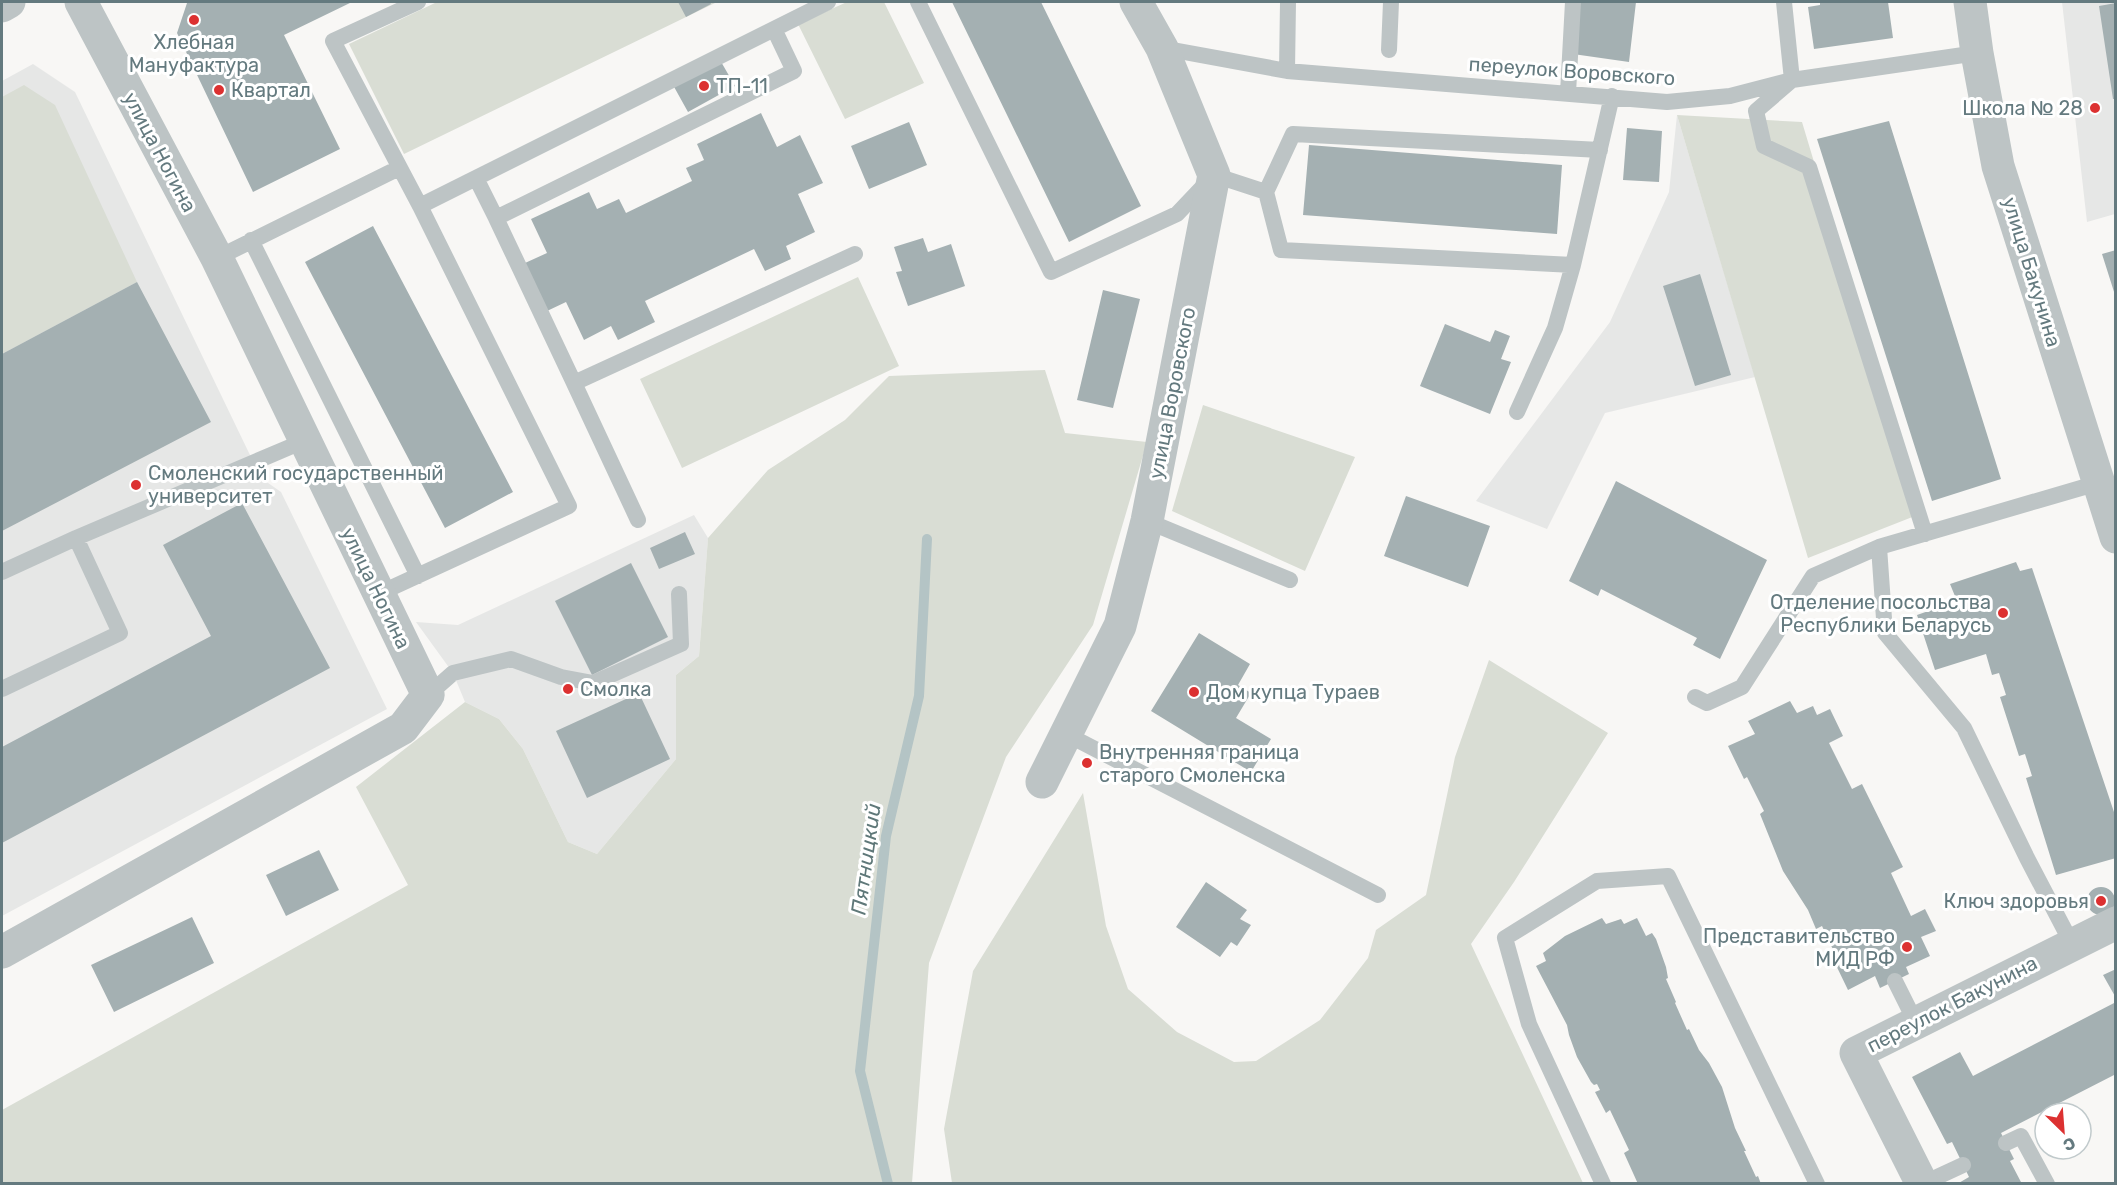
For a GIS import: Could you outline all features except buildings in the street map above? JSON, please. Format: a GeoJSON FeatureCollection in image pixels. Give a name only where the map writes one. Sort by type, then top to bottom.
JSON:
{"type":"FeatureCollection","features":[{"type":"Feature","properties":{"kind":"street"},"geometry":{"type":"LineString","coordinates":[[2,6],[9,2]]}},
{"type":"Feature","properties":{"kind":"street","name":"улица Ногина"},"geometry":{"type":"LineString","coordinates":[[81,2],[217,258],[428,695]]}},
{"type":"Feature","properties":{"kind":"street"},"geometry":{"type":"LineString","coordinates":[[1137,2],[1162,48],[1214,175]]}},
{"type":"Feature","properties":{"kind":"street","name":"улица Бакунина"},"geometry":{"type":"LineString","coordinates":[[1970,2],[1998,166],[2115,537]]}},
{"type":"Feature","properties":{"kind":"street","name":"улица Воровского"},"geometry":{"type":"LineString","coordinates":[[1042,782],[1120,626],[1147,521],[1214,175]]}},
{"type":"Feature","properties":{"kind":"street"},"geometry":{"type":"LineString","coordinates":[[2,952],[403,728],[428,695]]}},
{"type":"Feature","properties":{"kind":"street","name":"переулок Бакунина"},"geometry":{"type":"LineString","coordinates":[[1922,1184],[1856,1053],[2115,923]]}},
{"type":"Feature","properties":{"kind":"lane"},"geometry":{"type":"LineString","coordinates":[[378,594],[569,506],[420,206],[333,41],[418,2]]}},
{"type":"Feature","properties":{"kind":"lane"},"geometry":{"type":"LineString","coordinates":[[420,206],[828,2]]}},
{"type":"Feature","properties":{"kind":"lane"},"geometry":{"type":"LineString","coordinates":[[918,2],[1051,272],[1177,214],[1214,175],[1266,192]]}},
{"type":"Feature","properties":{"kind":"lane"},"geometry":{"type":"LineString","coordinates":[[1287,71],[1288,2]]}},
{"type":"Feature","properties":{"kind":"lane"},"geometry":{"type":"LineString","coordinates":[[1389,50],[1391,2]]}},
{"type":"Feature","properties":{"kind":"lane"},"geometry":{"type":"LineString","coordinates":[[1568,93],[1573,2]]}},
{"type":"Feature","properties":{"kind":"lane"},"geometry":{"type":"LineString","coordinates":[[1784,2],[1792,80],[1756,111],[1764,146],[1809,166],[1925,534]]}},
{"type":"Feature","properties":{"kind":"lane"},"geometry":{"type":"LineString","coordinates":[[496,218],[794,71],[774,29]]}},
{"type":"Feature","properties":{"kind":"lane","name":"переулок Воровского"},"geometry":{"type":"LineString","coordinates":[[1162,48],[1287,71],[1666,102],[1730,96],[1792,80],[1977,53]]}},
{"type":"Feature","properties":{"kind":"lane"},"geometry":{"type":"LineString","coordinates":[[1517,412],[1556,328],[1612,96]]}},
{"type":"Feature","properties":{"kind":"lane"},"geometry":{"type":"LineString","coordinates":[[1573,265],[1281,250],[1266,192],[1293,134],[1600,150]]}},
{"type":"Feature","properties":{"kind":"lane"},"geometry":{"type":"LineString","coordinates":[[217,258],[399,168]]}},
{"type":"Feature","properties":{"kind":"lane"},"geometry":{"type":"LineString","coordinates":[[477,178],[638,520]]}},
{"type":"Feature","properties":{"kind":"lane"},"geometry":{"type":"LineString","coordinates":[[251,240],[418,576]]}},
{"type":"Feature","properties":{"kind":"lane"},"geometry":{"type":"LineString","coordinates":[[574,383],[855,254]]}},
{"type":"Feature","properties":{"kind":"lane"},"geometry":{"type":"LineString","coordinates":[[2,572],[304,441]]}},
{"type":"Feature","properties":{"kind":"lane"},"geometry":{"type":"LineString","coordinates":[[1695,697],[1707,703],[1742,687],[1813,576],[1880,547],[2098,483]]}},
{"type":"Feature","properties":{"kind":"lane"},"geometry":{"type":"LineString","coordinates":[[1147,521],[1290,580]]}},
{"type":"Feature","properties":{"kind":"lane"},"geometry":{"type":"LineString","coordinates":[[2,689],[120,633],[76,538]]}},
{"type":"Feature","properties":{"kind":"lane"},"geometry":{"type":"LineString","coordinates":[[1880,547],[1885,633],[1964,728],[2026,858],[2072,944]]}},
{"type":"Feature","properties":{"kind":"lane"},"geometry":{"type":"LineString","coordinates":[[428,695],[453,673],[511,659],[561,677],[593,683],[681,644],[679,594]]}},
{"type":"Feature","properties":{"kind":"lane"},"geometry":{"type":"LineString","coordinates":[[1066,734],[1378,895]]}},
{"type":"Feature","properties":{"kind":"lane"},"geometry":{"type":"LineString","coordinates":[[1603,1184],[1529,1024],[1505,938],[1597,881],[1668,876],[1817,1184]]}},
{"type":"Feature","properties":{"kind":"lane"},"geometry":{"type":"LineString","coordinates":[[1895,981],[1916,1023]]}},
{"type":"Feature","properties":{"kind":"lane"},"geometry":{"type":"LineString","coordinates":[[2006,1143],[2021,1136],[2047,1184]]}},
{"type":"Feature","properties":{"kind":"lane"},"geometry":{"type":"LineString","coordinates":[[1922,1184],[1963,1164]]}},
{"type":"Feature","properties":{"kind":"shaded area"},"geometry":{"type":"Polygon","coordinates":[[[437,2],[717,2],[404,154],[349,44],[437,2]]]}},
{"type":"Feature","properties":{"kind":"shaded area"},"geometry":{"type":"Polygon","coordinates":[[[847,2],[884,2],[924,83],[845,119],[798,24],[847,2]]]}},
{"type":"Feature","properties":{"kind":"shaded area","name":"Школа № 28"},"geometry":{"type":"Polygon","coordinates":[[[2062,2],[2115,2],[2115,214],[2087,222],[2062,2]]]}},
{"type":"Feature","properties":{"kind":"shaded area","name":"Смоленский государственный университет"},"geometry":{"type":"Polygon","coordinates":[[[33,64],[75,92],[261,478],[281,492],[387,709],[2,916],[2,81],[33,64]]]}},
{"type":"Feature","properties":{"kind":"shaded area"},"geometry":{"type":"Polygon","coordinates":[[[24,85],[55,105],[137,282],[2,354],[2,97],[24,85]]]}},
{"type":"Feature","properties":{"kind":"shaded area"},"geometry":{"type":"Polygon","coordinates":[[[1677,115],[1755,377],[1605,413],[1547,529],[1476,501],[1610,322],[1669,192],[1677,115]]]}},
{"type":"Feature","properties":{"kind":"shaded area"},"geometry":{"type":"Polygon","coordinates":[[[1677,115],[1802,122],[1920,514],[1808,558],[1677,115]]]}},
{"type":"Feature","properties":{"kind":"shaded area"},"geometry":{"type":"Polygon","coordinates":[[[858,277],[899,366],[682,468],[640,379],[858,277]]]}},
{"type":"Feature","properties":{"kind":"shaded area"},"geometry":{"type":"Polygon","coordinates":[[[1045,370],[1065,433],[1147,442],[1093,625],[1006,757],[929,963],[912,1183],[2,1183],[2,1110],[408,885],[356,787],[465,702],[499,719],[523,749],[568,842],[597,854],[676,759],[676,675],[699,656],[708,538],[768,470],[845,420],[889,376],[1045,370]]]}},
{"type":"Feature","properties":{"kind":"shaded area"},"geometry":{"type":"Polygon","coordinates":[[[1203,405],[1355,457],[1305,571],[1172,511],[1203,405]]]}},
{"type":"Feature","properties":{"kind":"shaded area","name":"Смолка"},"geometry":{"type":"Polygon","coordinates":[[[694,515],[708,538],[699,656],[676,675],[676,759],[597,854],[568,842],[523,749],[499,719],[465,702],[453,673],[416,622],[458,625],[694,515]]]}},
{"type":"Feature","properties":{"kind":"shaded area"},"geometry":{"type":"Polygon","coordinates":[[[1489,660],[1608,733],[1514,882],[1471,944],[1583,1183],[952,1183],[944,1129],[973,971],[1083,793],[1106,926],[1128,989],[1177,1032],[1234,1062],[1256,1061],[1320,1020],[1368,958],[1376,930],[1426,895],[1455,757],[1489,660]]]}},
{"type":"Feature","properties":{"kind":"waterway","name":"Пятницкий"},"geometry":{"type":"LineString","coordinates":[[888,1184],[860,1071],[886,836],[919,696],[927,539]]}},
{"type":"Feature","properties":{"kind":"place","name":"Хлебная Мануфактура"},"geometry":{"type":"Point","coordinates":[194,20]}},
{"type":"Feature","properties":{"kind":"place","name":"ТП-11"},"geometry":{"type":"Point","coordinates":[704,86]}},
{"type":"Feature","properties":{"kind":"place","name":"Квартал"},"geometry":{"type":"Point","coordinates":[219,90]}},
{"type":"Feature","properties":{"kind":"place","name":"Школа № 28"},"geometry":{"type":"Point","coordinates":[2095,108]}},
{"type":"Feature","properties":{"kind":"place","name":"Смоленский государственный университет"},"geometry":{"type":"Point","coordinates":[136,485]}},
{"type":"Feature","properties":{"kind":"place","name":"Отделение посольства Республики Беларусь"},"geometry":{"type":"Point","coordinates":[2003,613]}},
{"type":"Feature","properties":{"kind":"place","name":"Смолка"},"geometry":{"type":"Point","coordinates":[568,689]}},
{"type":"Feature","properties":{"kind":"place","name":"Дом купца Тураев"},"geometry":{"type":"Point","coordinates":[1194,692]}},
{"type":"Feature","properties":{"kind":"place","name":"Внутренняя граница старого Смоленска"},"geometry":{"type":"Point","coordinates":[1087,763]}},
{"type":"Feature","properties":{"kind":"place","name":"Ключ здоровья"},"geometry":{"type":"Point","coordinates":[2101,901]}},
{"type":"Feature","properties":{"kind":"place","name":"Представительство МИД РФ"},"geometry":{"type":"Point","coordinates":[1907,947]}}]}
